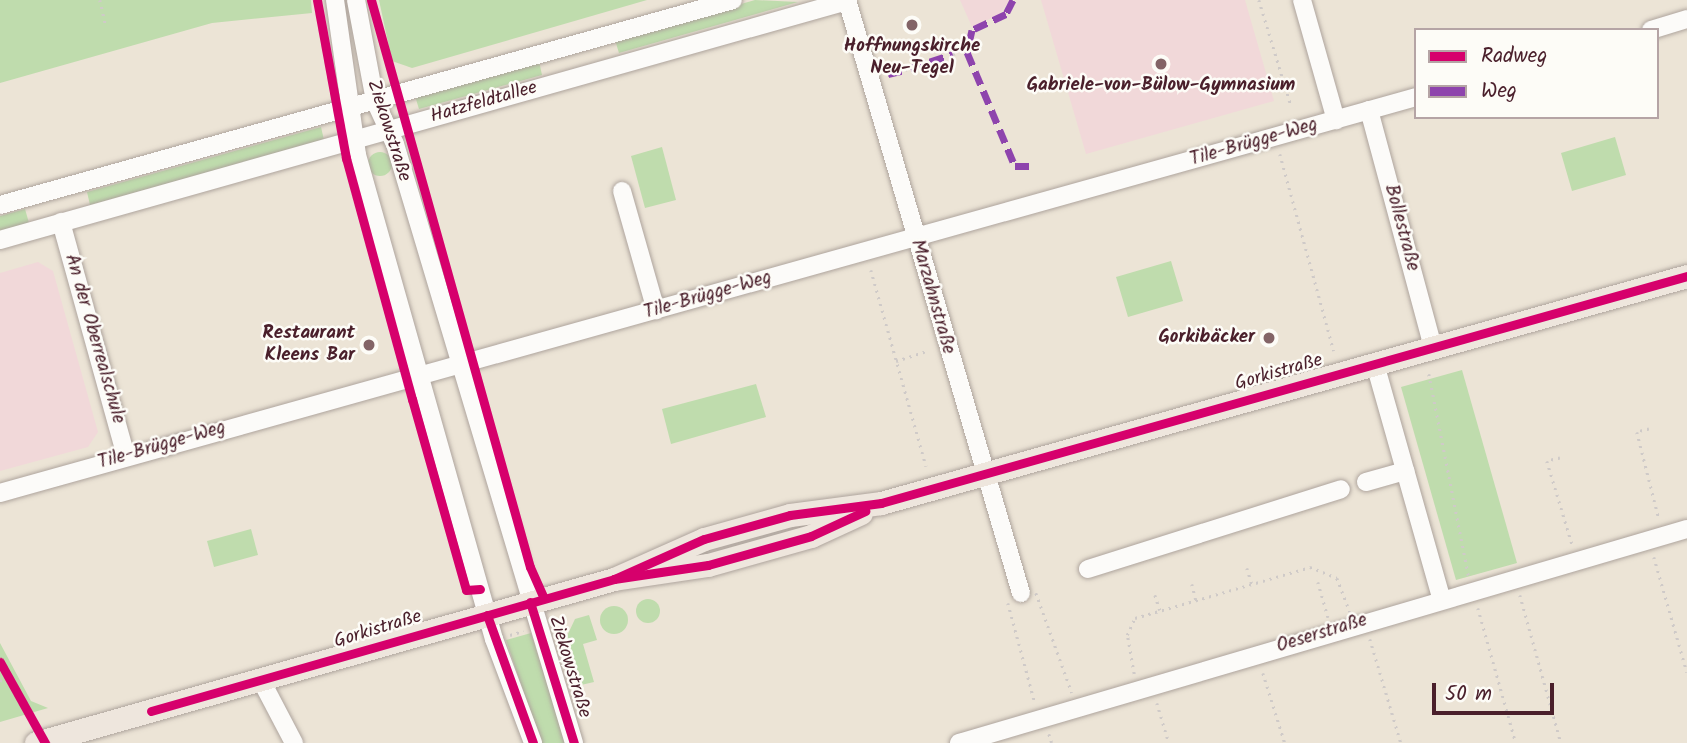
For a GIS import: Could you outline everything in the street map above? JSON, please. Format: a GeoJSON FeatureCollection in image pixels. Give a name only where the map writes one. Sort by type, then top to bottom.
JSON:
{"type":"FeatureCollection","features":[{"type":"Feature","properties":{"kind":"main road","name":"Gorkistraße"},"geometry":{"type":"LineString","coordinates":[[36,743],[262,682],[614,579],[704,539],[790,515],[881,503],[1687,276]]}},
{"type":"Feature","properties":{"kind":"street","name":"Ziekowstraße"},"geometry":{"type":"LineString","coordinates":[[334,0],[353,137],[422,375],[487,615],[533,743]]}},
{"type":"Feature","properties":{"kind":"street","name":"Ziekowstraße"},"geometry":{"type":"LineString","coordinates":[[356,0],[375,101],[389,129],[456,366],[573,743]]}},
{"type":"Feature","properties":{"kind":"street","name":"Hatzfeldtallee"},"geometry":{"type":"LineString","coordinates":[[0,205],[733,0]]}},
{"type":"Feature","properties":{"kind":"street","name":"Hatzfeldtallee"},"geometry":{"type":"LineString","coordinates":[[0,240],[353,137],[847,0]]}},
{"type":"Feature","properties":{"kind":"street","name":"Marzahnstraße"},"geometry":{"type":"LineString","coordinates":[[847,0],[982,475],[1021,593]]}},
{"type":"Feature","properties":{"kind":"street"},"geometry":{"type":"LineString","coordinates":[[1302,0],[1336,120]]}},
{"type":"Feature","properties":{"kind":"street"},"geometry":{"type":"LineString","coordinates":[[1657,28],[1687,19]]}},
{"type":"Feature","properties":{"kind":"street","name":"Tile-Brügge-Weg"},"geometry":{"type":"LineString","coordinates":[[0,493],[1414,97]]}},
{"type":"Feature","properties":{"kind":"street","name":"Bollestraße"},"geometry":{"type":"LineString","coordinates":[[1369,110],[1433,347]]}},
{"type":"Feature","properties":{"kind":"street"},"geometry":{"type":"LineString","coordinates":[[622,191],[656,310]]}},
{"type":"Feature","properties":{"kind":"street","name":"An der Oberrealschule"},"geometry":{"type":"LineString","coordinates":[[61,222],[126,456]]}},
{"type":"Feature","properties":{"kind":"street"},"geometry":{"type":"LineString","coordinates":[[1375,364],[1441,598]]}},
{"type":"Feature","properties":{"kind":"street"},"geometry":{"type":"LineString","coordinates":[[1366,482],[1405,471]]}},
{"type":"Feature","properties":{"kind":"street"},"geometry":{"type":"LineString","coordinates":[[1088,569],[1341,489]]}},
{"type":"Feature","properties":{"kind":"street","name":"Oeserstraße"},"geometry":{"type":"LineString","coordinates":[[959,743],[1441,598],[1687,529]]}},
{"type":"Feature","properties":{"kind":"street"},"geometry":{"type":"LineString","coordinates":[[262,682],[294,743]]}},
{"type":"Feature","properties":{"kind":"path"},"geometry":{"type":"LineString","coordinates":[[100,0],[106,26]]}},
{"type":"Feature","properties":{"kind":"path"},"geometry":{"type":"LineString","coordinates":[[1259,0],[1291,105]]}},
{"type":"Feature","properties":{"kind":"path"},"geometry":{"type":"LineString","coordinates":[[905,70],[910,68]]}},
{"type":"Feature","properties":{"kind":"path"},"geometry":{"type":"LineString","coordinates":[[1280,154],[1334,351]]}},
{"type":"Feature","properties":{"kind":"path"},"geometry":{"type":"LineString","coordinates":[[871,270],[926,466]]}},
{"type":"Feature","properties":{"kind":"path"},"geometry":{"type":"LineString","coordinates":[[896,361],[926,351]]}},
{"type":"Feature","properties":{"kind":"path"},"geometry":{"type":"LineString","coordinates":[[1429,374],[1469,580]]}},
{"type":"Feature","properties":{"kind":"path"},"geometry":{"type":"LineString","coordinates":[[1649,429],[1637,432],[1659,526]]}},
{"type":"Feature","properties":{"kind":"path"},"geometry":{"type":"LineString","coordinates":[[1560,458],[1547,461],[1574,550]]}},
{"type":"Feature","properties":{"kind":"path"},"geometry":{"type":"LineString","coordinates":[[1651,548],[1687,672]]}},
{"type":"Feature","properties":{"kind":"path"},"geometry":{"type":"LineString","coordinates":[[1247,568],[1252,584]]}},
{"type":"Feature","properties":{"kind":"path"},"geometry":{"type":"LineString","coordinates":[[1135,678],[1128,630],[1135,618],[1160,610],[1318,568],[1340,581],[1350,615]]}},
{"type":"Feature","properties":{"kind":"path"},"geometry":{"type":"LineString","coordinates":[[1318,582],[1329,622]]}},
{"type":"Feature","properties":{"kind":"path"},"geometry":{"type":"LineString","coordinates":[[1192,584],[1196,600]]}},
{"type":"Feature","properties":{"kind":"path"},"geometry":{"type":"LineString","coordinates":[[1518,589],[1561,743]]}},
{"type":"Feature","properties":{"kind":"path"},"geometry":{"type":"LineString","coordinates":[[1036,707],[1006,605],[1021,593],[1040,593],[1073,696]]}},
{"type":"Feature","properties":{"kind":"path"},"geometry":{"type":"LineString","coordinates":[[1155,595],[1160,610]]}},
{"type":"Feature","properties":{"kind":"path"},"geometry":{"type":"LineString","coordinates":[[1476,601],[1516,743]]}},
{"type":"Feature","properties":{"kind":"path"},"geometry":{"type":"LineString","coordinates":[[505,636],[530,629]]}},
{"type":"Feature","properties":{"kind":"path"},"geometry":{"type":"LineString","coordinates":[[1368,632],[1401,743]]}},
{"type":"Feature","properties":{"kind":"path"},"geometry":{"type":"LineString","coordinates":[[1261,665],[1285,743]]}},
{"type":"Feature","properties":{"kind":"path"},"geometry":{"type":"LineString","coordinates":[[0,681],[9,677]]}},
{"type":"Feature","properties":{"kind":"path"},"geometry":{"type":"LineString","coordinates":[[1155,696],[1169,743]]}},
{"type":"Feature","properties":{"kind":"shaded area"},"geometry":{"type":"Polygon","coordinates":[[[960,0],[1010,0],[998,15],[972,27],[960,0]]]}},
{"type":"Feature","properties":{"kind":"shaded area","name":"Gabriele-von-Bülow-Gymnasium"},"geometry":{"type":"Polygon","coordinates":[[[1041,0],[1245,0],[1274,101],[1086,154],[1041,0]]]}},
{"type":"Feature","properties":{"kind":"shaded area"},"geometry":{"type":"Polygon","coordinates":[[[38,262],[53,271],[98,432],[88,447],[0,471],[0,273],[38,262]]]}},
{"type":"Feature","properties":{"kind":"green space"},"geometry":{"type":"Polygon","coordinates":[[[0,0],[311,0],[312,13],[212,23],[0,83],[0,0]]]}},
{"type":"Feature","properties":{"kind":"green space"},"geometry":{"type":"Polygon","coordinates":[[[379,0],[647,0],[412,68],[392,61],[379,0]]]}},
{"type":"Feature","properties":{"kind":"green space"},"geometry":{"type":"Polygon","coordinates":[[[755,0],[798,2],[619,53],[615,40],[755,0]]]}},
{"type":"Feature","properties":{"kind":"green space"},"geometry":{"type":"Polygon","coordinates":[[[539,61],[542,75],[419,109],[415,96],[539,61]]]}},
{"type":"Feature","properties":{"kind":"green space"},"geometry":{"type":"Polygon","coordinates":[[[321,127],[324,140],[90,205],[87,192],[321,127]]]}},
{"type":"Feature","properties":{"kind":"green space"},"geometry":{"type":"Polygon","coordinates":[[[1615,137],[1626,175],[1572,191],[1561,153],[1615,137]]]}},
{"type":"Feature","properties":{"kind":"green space"},"geometry":{"type":"Polygon","coordinates":[[[662,147],[676,200],[645,208],[631,156],[662,147]]]}},
{"type":"Feature","properties":{"kind":"green space"},"geometry":{"type":"Polygon","coordinates":[[[380,152],[388,156],[392,164],[388,172],[380,176],[372,172],[368,164],[372,156],[380,152]]]}},
{"type":"Feature","properties":{"kind":"green space"},"geometry":{"type":"Polygon","coordinates":[[[25,209],[29,223],[0,231],[0,216],[25,209]]]}},
{"type":"Feature","properties":{"kind":"green space"},"geometry":{"type":"Polygon","coordinates":[[[1171,261],[1183,301],[1128,317],[1116,277],[1171,261]]]}},
{"type":"Feature","properties":{"kind":"green space"},"geometry":{"type":"Polygon","coordinates":[[[1462,370],[1517,563],[1456,580],[1401,387],[1462,370]]]}},
{"type":"Feature","properties":{"kind":"green space"},"geometry":{"type":"Polygon","coordinates":[[[756,384],[766,417],[671,444],[662,409],[756,384]]]}},
{"type":"Feature","properties":{"kind":"green space"},"geometry":{"type":"Polygon","coordinates":[[[251,529],[258,555],[214,567],[207,541],[251,529]]]}},
{"type":"Feature","properties":{"kind":"green space"},"geometry":{"type":"Polygon","coordinates":[[[643,599],[653,599],[660,606],[660,616],[653,623],[643,623],[636,616],[636,606],[643,599]]]}},
{"type":"Feature","properties":{"kind":"green space"},"geometry":{"type":"Polygon","coordinates":[[[614,606],[624,610],[628,620],[624,630],[614,634],[604,630],[600,620],[604,610],[614,606]]]}},
{"type":"Feature","properties":{"kind":"green space"},"geometry":{"type":"Polygon","coordinates":[[[589,615],[597,640],[583,644],[594,682],[581,685],[567,636],[575,619],[589,615]]]}},
{"type":"Feature","properties":{"kind":"green space"},"geometry":{"type":"Polygon","coordinates":[[[531,633],[566,743],[541,743],[506,640],[531,633]]]}},
{"type":"Feature","properties":{"kind":"green space"},"geometry":{"type":"Polygon","coordinates":[[[0,643],[31,701],[48,708],[0,722],[0,643]]]}},
{"type":"Feature","properties":{"kind":"marked path"},"geometry":{"type":"LineString","coordinates":[[1013,0],[1006,14],[972,30],[967,52],[1015,166],[1030,166]]}},
{"type":"Feature","properties":{"kind":"marked path"},"geometry":{"type":"LineString","coordinates":[[910,68],[953,54]]}},
{"type":"Feature","properties":{"kind":"marked path"},"geometry":{"type":"LineString","coordinates":[[888,74],[905,70]]}},
{"type":"Feature","properties":{"kind":"cycle path"},"geometry":{"type":"LineString","coordinates":[[317,0],[346,158],[412,399],[466,590],[480,589]]}},
{"type":"Feature","properties":{"kind":"cycle path"},"geometry":{"type":"LineString","coordinates":[[371,0],[530,567],[544,598]]}},
{"type":"Feature","properties":{"kind":"cycle path"},"geometry":{"type":"LineString","coordinates":[[614,579],[704,539],[790,515],[881,503],[1687,276]]}},
{"type":"Feature","properties":{"kind":"cycle path"},"geometry":{"type":"LineString","coordinates":[[151,711],[614,579],[708,565],[811,536],[865,511]]}},
{"type":"Feature","properties":{"kind":"cycle path"},"geometry":{"type":"LineString","coordinates":[[530,602],[574,743]]}},
{"type":"Feature","properties":{"kind":"cycle path"},"geometry":{"type":"LineString","coordinates":[[487,615],[533,743]]}},
{"type":"Feature","properties":{"kind":"cycle path"},"geometry":{"type":"LineString","coordinates":[[0,662],[45,743]]}},
{"type":"Feature","properties":{"kind":"place","name":"Hoffnungskirche Neu-Tegel"},"geometry":{"type":"Point","coordinates":[912,25]}},
{"type":"Feature","properties":{"kind":"place","name":"Gabriele-von-Bülow-Gymnasium"},"geometry":{"type":"Point","coordinates":[1161,64]}},
{"type":"Feature","properties":{"kind":"place","name":"Gorkibäcker"},"geometry":{"type":"Point","coordinates":[1269,338]}},
{"type":"Feature","properties":{"kind":"place","name":"Restaurant Kleens Bar"},"geometry":{"type":"Point","coordinates":[369,345]}}]}
